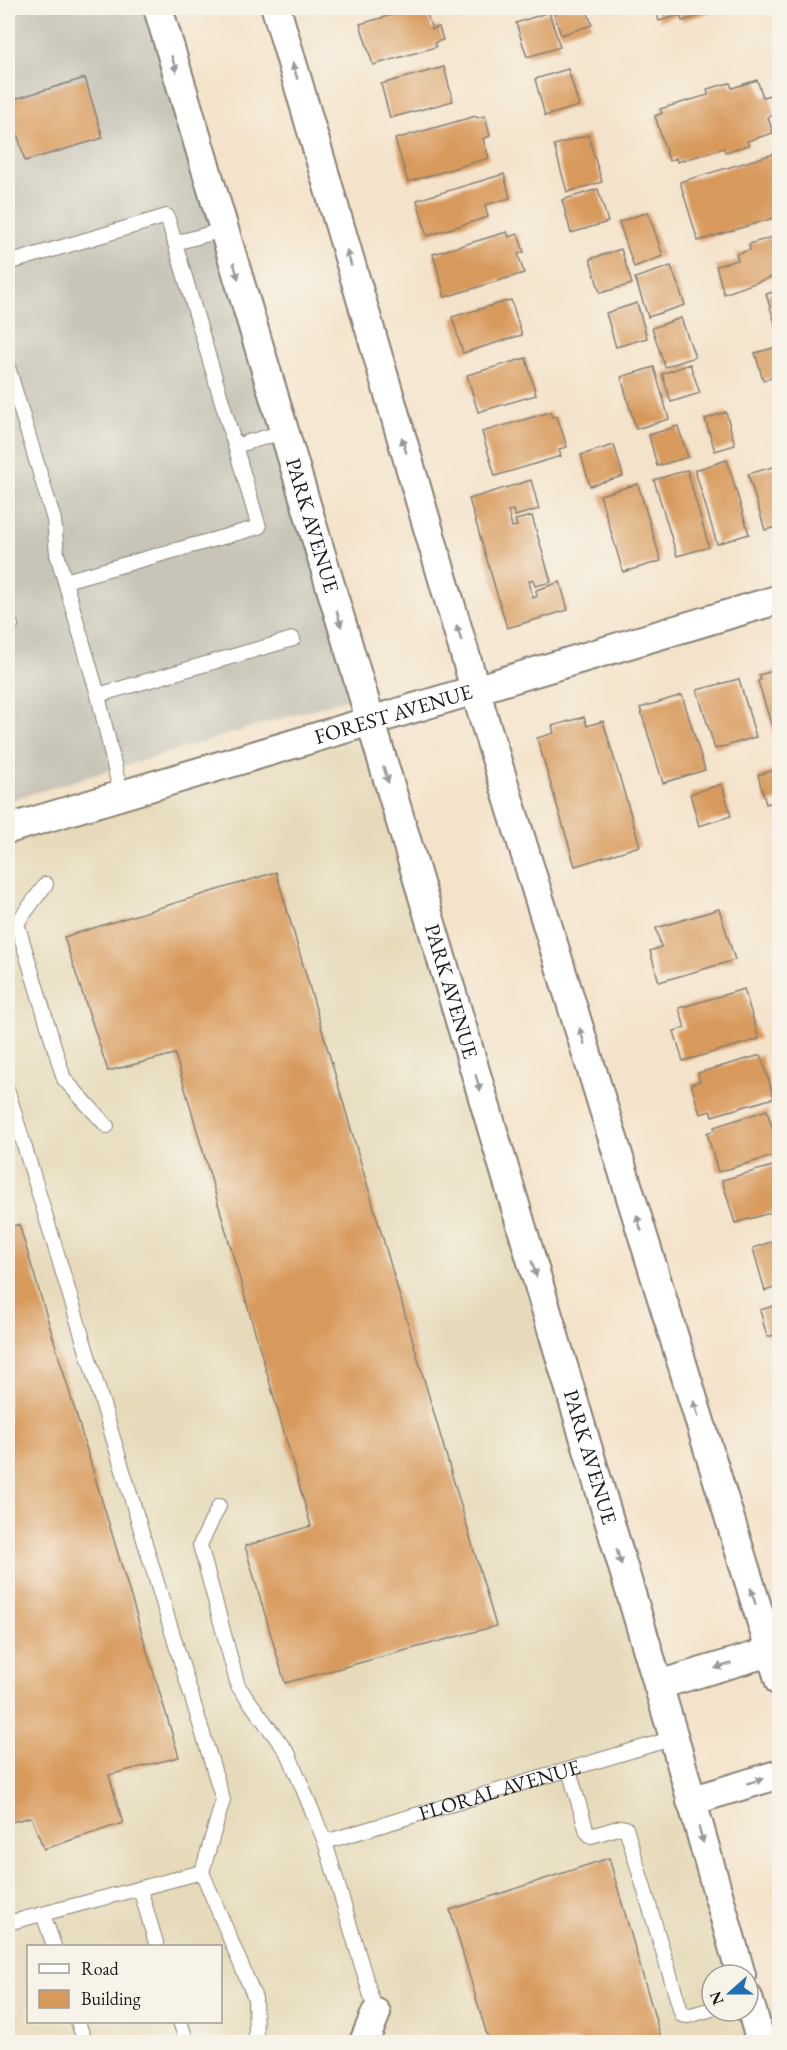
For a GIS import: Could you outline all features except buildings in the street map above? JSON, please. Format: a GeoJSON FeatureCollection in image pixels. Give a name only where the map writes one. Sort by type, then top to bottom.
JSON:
{"type":"FeatureCollection","features":[{"type":"Feature","properties":{"kind":"street","name":"PARK AVENUE"},"geometry":{"type":"LineString","coordinates":[[158,8],[368,719],[674,1738],[738,1963]]}},
{"type":"Feature","properties":{"kind":"street"},"geometry":{"type":"LineString","coordinates":[[276,8],[475,689],[775,1650],[780,1682]]}},
{"type":"Feature","properties":{"kind":"street","name":"FOREST AVENUE"},"geometry":{"type":"LineString","coordinates":[[8,829],[368,719],[780,599]]}},
{"type":"Feature","properties":{"kind":"street"},"geometry":{"type":"LineString","coordinates":[[658,1685],[775,1650]]}},
{"type":"Feature","properties":{"kind":"street"},"geometry":{"type":"LineString","coordinates":[[691,1801],[780,1774]]}},
{"type":"Feature","properties":{"kind":"street"},"geometry":{"type":"LineString","coordinates":[[364,2043],[376,2013]]}},
{"type":"Feature","properties":{"kind":"street"},"geometry":{"type":"LineString","coordinates":[[755,2023],[761,2043]]}},
{"type":"Feature","properties":{"kind":"lane"},"geometry":{"type":"LineString","coordinates":[[8,262],[166,216],[259,527],[65,581]]}},
{"type":"Feature","properties":{"kind":"lane"},"geometry":{"type":"LineString","coordinates":[[175,243],[223,230]]}},
{"type":"Feature","properties":{"kind":"lane"},"geometry":{"type":"LineString","coordinates":[[8,367],[54,520],[57,554],[98,695],[121,795]]}},
{"type":"Feature","properties":{"kind":"lane"},"geometry":{"type":"LineString","coordinates":[[235,446],[283,432]]}},
{"type":"Feature","properties":{"kind":"lane"},"geometry":{"type":"LineString","coordinates":[[98,695],[293,639]]}},
{"type":"Feature","properties":{"kind":"lane"},"geometry":{"type":"LineString","coordinates":[[46,884],[17,923],[64,1079],[106,1125]]}},
{"type":"Feature","properties":{"kind":"lane"},"geometry":{"type":"LineString","coordinates":[[8,1092],[223,1800],[202,1872],[255,1998],[256,2038],[252,2043]]}},
{"type":"Feature","properties":{"kind":"lane"},"geometry":{"type":"LineString","coordinates":[[219,1506],[200,1545],[238,1686],[289,1755],[325,1842],[376,2013]]}},
{"type":"Feature","properties":{"kind":"lane","name":"FLORAL AVENUE"},"geometry":{"type":"LineString","coordinates":[[325,1842],[674,1738]]}},
{"type":"Feature","properties":{"kind":"lane"},"geometry":{"type":"LineString","coordinates":[[569,1770],[587,1832],[591,1836],[621,1827],[626,1828],[682,2015],[700,2012]]}},
{"type":"Feature","properties":{"kind":"lane"},"geometry":{"type":"LineString","coordinates":[[8,1923],[202,1872]]}},
{"type":"Feature","properties":{"kind":"lane"},"geometry":{"type":"LineString","coordinates":[[140,1888],[156,1945]]}},
{"type":"Feature","properties":{"kind":"lane"},"geometry":{"type":"LineString","coordinates":[[43,1914],[53,1945]]}},
{"type":"Feature","properties":{"kind":"lane"},"geometry":{"type":"LineString","coordinates":[[78,2023],[85,2043]]}},
{"type":"Feature","properties":{"kind":"lane"},"geometry":{"type":"LineString","coordinates":[[180,2023],[187,2043]]}},
{"type":"Feature","properties":{"kind":"shaded area"},"geometry":{"type":"Polygon","coordinates":[[[8,8],[158,8],[356,696],[8,801],[8,8]]]}},
{"type":"Feature","properties":{"kind":"shaded area"},"geometry":{"type":"Polygon","coordinates":[[[368,719],[737,1963],[700,1963],[700,2023],[753,2023],[761,2042],[8,2042],[8,829],[368,719]]]}}]}
